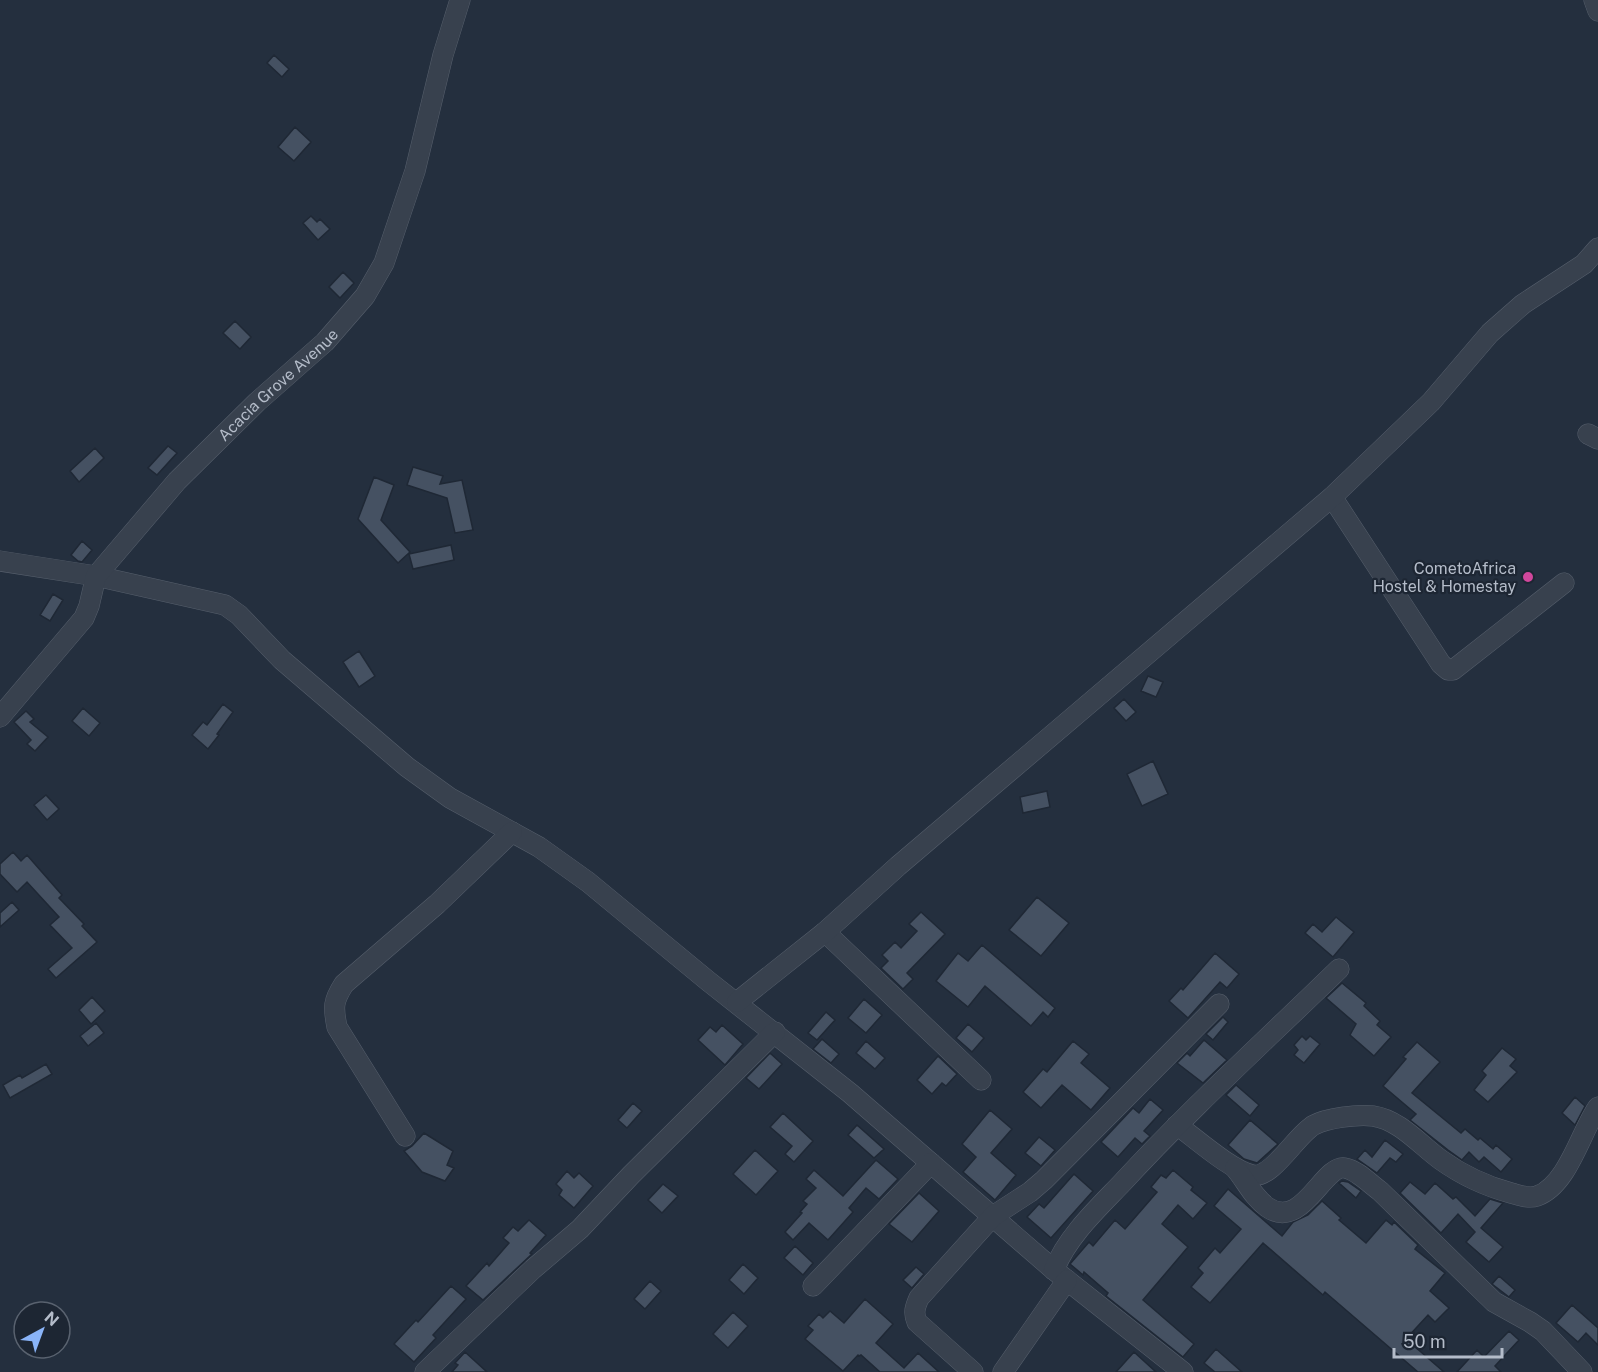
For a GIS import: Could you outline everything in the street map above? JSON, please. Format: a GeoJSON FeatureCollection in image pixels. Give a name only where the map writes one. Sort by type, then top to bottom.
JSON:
{"type":"FeatureCollection","features":[{"type":"Feature","properties":{"kind":"street","name":"Acacia Grove Avenue"},"geometry":{"type":"LineString","coordinates":[[0,717],[84,618],[96,576],[177,481],[257,402],[325,342],[365,296],[384,263],[415,171],[443,55],[460,0]]}},
{"type":"Feature","properties":{"kind":"street"},"geometry":{"type":"LineString","coordinates":[[1594,0],[1598,11]]}},
{"type":"Feature","properties":{"kind":"street"},"geometry":{"type":"LineString","coordinates":[[737,1002],[825,932],[916,851],[1332,497],[1431,402],[1490,333],[1523,304],[1584,264],[1598,248]]}},
{"type":"Feature","properties":{"kind":"street"},"geometry":{"type":"LineString","coordinates":[[1332,497],[1441,664],[1448,670],[1454,670],[1564,583]]}},
{"type":"Feature","properties":{"kind":"street"},"geometry":{"type":"LineString","coordinates":[[0,561],[96,576],[225,605],[239,615],[282,660],[407,767],[450,798],[539,847],[588,882],[708,981],[850,1093],[1061,1275],[1183,1372]]}},
{"type":"Feature","properties":{"kind":"street"},"geometry":{"type":"LineString","coordinates":[[405,1136],[337,1027],[334,999],[344,984],[437,904],[512,832]]}},
{"type":"Feature","properties":{"kind":"street"},"geometry":{"type":"LineString","coordinates":[[825,932],[981,1080]]}},
{"type":"Feature","properties":{"kind":"street"},"geometry":{"type":"LineString","coordinates":[[1003,1372],[1061,1275],[1058,1260],[1080,1230],[1177,1125],[1339,969]]}},
{"type":"Feature","properties":{"kind":"street"},"geometry":{"type":"LineString","coordinates":[[973,1372],[917,1322],[915,1308],[919,1298],[993,1216],[1044,1180],[1219,1004]]}},
{"type":"Feature","properties":{"kind":"street"},"geometry":{"type":"LineString","coordinates":[[425,1372],[533,1269],[580,1229],[775,1032]]}},
{"type":"Feature","properties":{"kind":"street"},"geometry":{"type":"LineString","coordinates":[[1177,1125],[1234,1167],[1251,1175],[1265,1173],[1312,1126],[1322,1121],[1373,1116],[1401,1128],[1441,1160],[1481,1184],[1526,1197],[1537,1196],[1548,1190],[1571,1161],[1598,1107]]}},
{"type":"Feature","properties":{"kind":"street"},"geometry":{"type":"LineString","coordinates":[[813,1287],[931,1163]]}},
{"type":"Feature","properties":{"kind":"street"},"geometry":{"type":"LineString","coordinates":[[1234,1167],[1258,1200],[1269,1209],[1280,1213],[1304,1203],[1334,1170],[1343,1168],[1353,1172],[1380,1191],[1494,1302],[1543,1331],[1582,1372]]}},
{"type":"Feature","properties":{"kind":"building"},"geometry":{"type":"Polygon","coordinates":[[[274,55],[289,69],[282,77],[267,63],[274,55]]]}},
{"type":"Feature","properties":{"kind":"building"},"geometry":{"type":"Polygon","coordinates":[[[295,127],[311,142],[294,161],[278,147],[295,127]]]}},
{"type":"Feature","properties":{"kind":"building"},"geometry":{"type":"Polygon","coordinates":[[[311,216],[317,222],[320,219],[330,229],[318,240],[303,223],[311,216]]]}},
{"type":"Feature","properties":{"kind":"building"},"geometry":{"type":"Polygon","coordinates":[[[343,272],[354,283],[340,298],[329,287],[343,272]]]}},
{"type":"Feature","properties":{"kind":"building"},"geometry":{"type":"Polygon","coordinates":[[[235,321],[251,337],[240,349],[223,333],[235,321]]]}},
{"type":"Feature","properties":{"kind":"building"},"geometry":{"type":"Polygon","coordinates":[[[168,446],[177,453],[157,475],[148,468],[168,446]]]}},
{"type":"Feature","properties":{"kind":"building"},"geometry":{"type":"Polygon","coordinates":[[[95,448],[104,458],[79,482],[70,471],[95,448]]]}},
{"type":"Feature","properties":{"kind":"building"},"geometry":{"type":"Polygon","coordinates":[[[413,467],[443,476],[440,484],[462,480],[473,530],[455,533],[447,498],[407,485],[413,467]]]}},
{"type":"Feature","properties":{"kind":"building"},"geometry":{"type":"Polygon","coordinates":[[[374,477],[394,485],[381,520],[410,552],[398,563],[358,519],[374,477]]]}},
{"type":"Feature","properties":{"kind":"building"},"geometry":{"type":"Polygon","coordinates":[[[82,541],[92,550],[82,562],[71,555],[82,541]]]}},
{"type":"Feature","properties":{"kind":"building"},"geometry":{"type":"Polygon","coordinates":[[[451,545],[454,560],[413,569],[409,554],[451,545]]]}},
{"type":"Feature","properties":{"kind":"building"},"geometry":{"type":"Polygon","coordinates":[[[53,594],[63,600],[50,621],[40,615],[53,594]]]}},
{"type":"Feature","properties":{"kind":"building"},"geometry":{"type":"Polygon","coordinates":[[[359,651],[375,676],[359,687],[343,662],[359,651]]]}},
{"type":"Feature","properties":{"kind":"building"},"geometry":{"type":"Polygon","coordinates":[[[1148,676],[1163,682],[1156,697],[1141,691],[1148,676]]]}},
{"type":"Feature","properties":{"kind":"building"},"geometry":{"type":"Polygon","coordinates":[[[1124,699],[1136,712],[1126,721],[1114,708],[1124,699]]]}},
{"type":"Feature","properties":{"kind":"building"},"geometry":{"type":"Polygon","coordinates":[[[223,704],[233,712],[208,749],[192,735],[203,722],[207,725],[223,704]]]}},
{"type":"Feature","properties":{"kind":"building"},"geometry":{"type":"Polygon","coordinates":[[[83,708],[100,723],[89,736],[72,721],[83,708]]]}},
{"type":"Feature","properties":{"kind":"building"},"geometry":{"type":"Polygon","coordinates":[[[26,711],[34,719],[30,722],[48,737],[35,751],[27,744],[31,740],[14,722],[26,711]]]}},
{"type":"Feature","properties":{"kind":"building"},"geometry":{"type":"Polygon","coordinates":[[[1153,761],[1168,794],[1142,806],[1127,774],[1153,761]]]}},
{"type":"Feature","properties":{"kind":"building"},"geometry":{"type":"Polygon","coordinates":[[[1047,791],[1050,807],[1023,813],[1020,797],[1047,791]]]}},
{"type":"Feature","properties":{"kind":"building"},"geometry":{"type":"Polygon","coordinates":[[[46,795],[59,809],[47,820],[34,805],[46,795]]]}},
{"type":"Feature","properties":{"kind":"building"},"geometry":{"type":"Polygon","coordinates":[[[13,852],[21,861],[27,855],[62,895],[59,898],[84,924],[82,926],[97,942],[56,978],[48,969],[72,948],[50,925],[59,917],[27,882],[17,892],[0,874],[0,864],[13,852]]]}},
{"type":"Feature","properties":{"kind":"building"},"geometry":{"type":"Polygon","coordinates":[[[1037,897],[1069,923],[1041,956],[1009,930],[1037,897]]]}},
{"type":"Feature","properties":{"kind":"building"},"geometry":{"type":"Polygon","coordinates":[[[12,902],[19,910],[0,927],[0,913],[12,902]]]}},
{"type":"Feature","properties":{"kind":"building"},"geometry":{"type":"Polygon","coordinates":[[[921,912],[945,934],[907,973],[913,979],[903,989],[881,968],[888,961],[882,955],[895,942],[901,948],[917,931],[909,924],[921,912]]]}},
{"type":"Feature","properties":{"kind":"building"},"geometry":{"type":"Polygon","coordinates":[[[1336,917],[1354,932],[1333,957],[1305,933],[1313,924],[1322,932],[1336,917]]]}},
{"type":"Feature","properties":{"kind":"building"},"geometry":{"type":"Polygon","coordinates":[[[982,945],[1055,1008],[1048,1017],[1043,1012],[1031,1026],[985,986],[968,1007],[936,981],[958,953],[968,961],[982,945]]]}},
{"type":"Feature","properties":{"kind":"building"},"geometry":{"type":"Polygon","coordinates":[[[1215,953],[1239,974],[1227,988],[1220,982],[1188,1018],[1169,1001],[1181,988],[1183,990],[1215,953]]]}},
{"type":"Feature","properties":{"kind":"building"},"geometry":{"type":"Polygon","coordinates":[[[1342,983],[1366,1003],[1364,1006],[1380,1021],[1377,1025],[1391,1037],[1374,1056],[1350,1035],[1356,1024],[1326,998],[1342,983]]]}},
{"type":"Feature","properties":{"kind":"building"},"geometry":{"type":"Polygon","coordinates":[[[92,997],[105,1011],[91,1024],[79,1010],[92,997]]]}},
{"type":"Feature","properties":{"kind":"building"},"geometry":{"type":"Polygon","coordinates":[[[864,999],[882,1015],[866,1033],[848,1018],[864,999]]]}},
{"type":"Feature","properties":{"kind":"building"},"geometry":{"type":"Polygon","coordinates":[[[826,1012],[835,1020],[817,1040],[808,1033],[826,1012]]]}},
{"type":"Feature","properties":{"kind":"building"},"geometry":{"type":"Polygon","coordinates":[[[1223,1017],[1228,1022],[1213,1040],[1206,1034],[1223,1017]]]}},
{"type":"Feature","properties":{"kind":"building"},"geometry":{"type":"Polygon","coordinates":[[[96,1023],[104,1033],[88,1046],[80,1036],[96,1023]]]}},
{"type":"Feature","properties":{"kind":"building"},"geometry":{"type":"Polygon","coordinates":[[[968,1024],[984,1038],[972,1052],[956,1038],[968,1024]]]}},
{"type":"Feature","properties":{"kind":"building"},"geometry":{"type":"Polygon","coordinates":[[[722,1025],[743,1044],[725,1065],[698,1040],[710,1027],[716,1032],[722,1025]]]}},
{"type":"Feature","properties":{"kind":"building"},"geometry":{"type":"Polygon","coordinates":[[[1302,1036],[1306,1040],[1310,1036],[1320,1044],[1304,1063],[1294,1055],[1298,1050],[1294,1045],[1302,1036]]]}},
{"type":"Feature","properties":{"kind":"building"},"geometry":{"type":"Polygon","coordinates":[[[822,1039],[839,1054],[831,1063],[813,1049],[822,1039]]]}},
{"type":"Feature","properties":{"kind":"building"},"geometry":{"type":"Polygon","coordinates":[[[1204,1040],[1227,1060],[1203,1083],[1177,1063],[1187,1053],[1190,1056],[1204,1040]]]}},
{"type":"Feature","properties":{"kind":"building"},"geometry":{"type":"Polygon","coordinates":[[[866,1041],[885,1058],[875,1069],[856,1053],[866,1041]]]}},
{"type":"Feature","properties":{"kind":"building"},"geometry":{"type":"Polygon","coordinates":[[[1073,1041],[1089,1054],[1081,1063],[1110,1088],[1091,1110],[1062,1085],[1041,1108],[1023,1092],[1043,1069],[1047,1072],[1073,1041]]]}},
{"type":"Feature","properties":{"kind":"building"},"geometry":{"type":"Polygon","coordinates":[[[1417,1042],[1440,1062],[1412,1093],[1461,1133],[1465,1129],[1493,1149],[1496,1145],[1512,1159],[1501,1172],[1484,1157],[1479,1162],[1469,1152],[1462,1160],[1448,1150],[1410,1120],[1416,1114],[1383,1086],[1406,1059],[1403,1057],[1417,1042]]]}},
{"type":"Feature","properties":{"kind":"building"},"geometry":{"type":"Polygon","coordinates":[[[1502,1048],[1516,1059],[1510,1066],[1517,1072],[1488,1102],[1474,1090],[1486,1075],[1482,1071],[1502,1048]]]}},
{"type":"Feature","properties":{"kind":"building"},"geometry":{"type":"Polygon","coordinates":[[[770,1053],[782,1064],[759,1089],[746,1078],[770,1053]]]}},
{"type":"Feature","properties":{"kind":"building"},"geometry":{"type":"Polygon","coordinates":[[[938,1056],[957,1074],[946,1086],[942,1083],[932,1094],[917,1080],[938,1056]]]}},
{"type":"Feature","properties":{"kind":"building"},"geometry":{"type":"Polygon","coordinates":[[[46,1064],[52,1074],[10,1098],[3,1085],[20,1075],[22,1078],[46,1064]]]}},
{"type":"Feature","properties":{"kind":"building"},"geometry":{"type":"Polygon","coordinates":[[[1236,1085],[1259,1105],[1250,1116],[1226,1095],[1236,1085]]]}},
{"type":"Feature","properties":{"kind":"building"},"geometry":{"type":"Polygon","coordinates":[[[1575,1097],[1585,1106],[1575,1125],[1562,1113],[1575,1097]]]}},
{"type":"Feature","properties":{"kind":"building"},"geometry":{"type":"Polygon","coordinates":[[[1150,1099],[1163,1110],[1144,1131],[1150,1136],[1142,1144],[1135,1138],[1118,1157],[1101,1142],[1133,1108],[1139,1113],[1150,1099]]]}},
{"type":"Feature","properties":{"kind":"building"},"geometry":{"type":"Polygon","coordinates":[[[633,1103],[642,1111],[627,1128],[618,1120],[633,1103]]]}},
{"type":"Feature","properties":{"kind":"building"},"geometry":{"type":"Polygon","coordinates":[[[990,1110],[1012,1129],[991,1153],[1016,1175],[995,1200],[963,1172],[976,1157],[962,1144],[990,1110]]]}},
{"type":"Feature","properties":{"kind":"building"},"geometry":{"type":"Polygon","coordinates":[[[783,1113],[813,1141],[794,1162],[785,1154],[792,1146],[770,1127],[783,1113]]]}},
{"type":"Feature","properties":{"kind":"building"},"geometry":{"type":"Polygon","coordinates":[[[1250,1120],[1278,1144],[1257,1163],[1244,1159],[1228,1145],[1250,1120]]]}},
{"type":"Feature","properties":{"kind":"building"},"geometry":{"type":"Polygon","coordinates":[[[857,1125],[884,1149],[874,1158],[848,1135],[857,1125]]]}},
{"type":"Feature","properties":{"kind":"building"},"geometry":{"type":"Polygon","coordinates":[[[424,1133],[453,1151],[447,1165],[454,1168],[445,1181],[422,1172],[404,1151],[424,1133]]]}},
{"type":"Feature","properties":{"kind":"building"},"geometry":{"type":"Polygon","coordinates":[[[1039,1137],[1055,1150],[1041,1166],[1025,1153],[1039,1137]]]}},
{"type":"Feature","properties":{"kind":"building"},"geometry":{"type":"Polygon","coordinates":[[[1385,1140],[1403,1154],[1396,1162],[1390,1158],[1377,1173],[1357,1159],[1365,1150],[1372,1157],[1385,1140]]]}},
{"type":"Feature","properties":{"kind":"building"},"geometry":{"type":"Polygon","coordinates":[[[755,1150],[778,1171],[756,1195],[733,1174],[755,1150]]]}},
{"type":"Feature","properties":{"kind":"building"},"geometry":{"type":"Polygon","coordinates":[[[876,1160],[898,1179],[879,1199],[866,1188],[849,1208],[853,1212],[828,1240],[809,1223],[793,1240],[785,1232],[802,1213],[800,1212],[807,1204],[803,1201],[816,1188],[806,1179],[814,1170],[843,1196],[876,1160]]]}},
{"type":"Feature","properties":{"kind":"building"},"geometry":{"type":"Polygon","coordinates":[[[1173,1170],[1193,1187],[1191,1190],[1207,1203],[1193,1219],[1178,1205],[1162,1224],[1188,1247],[1143,1300],[1194,1344],[1183,1357],[1106,1296],[1108,1293],[1084,1272],[1083,1275],[1070,1264],[1089,1242],[1093,1246],[1115,1220],[1125,1229],[1157,1192],[1151,1187],[1161,1175],[1166,1178],[1173,1170]]]}},
{"type":"Feature","properties":{"kind":"building"},"geometry":{"type":"Polygon","coordinates":[[[567,1171],[574,1178],[579,1173],[593,1186],[574,1208],[559,1195],[562,1190],[556,1184],[567,1171]]]}},
{"type":"Feature","properties":{"kind":"building"},"geometry":{"type":"Polygon","coordinates":[[[1074,1174],[1093,1191],[1051,1238],[1027,1217],[1039,1204],[1044,1208],[1074,1174]]]}},
{"type":"Feature","properties":{"kind":"building"},"geometry":{"type":"Polygon","coordinates":[[[1348,1182],[1361,1191],[1356,1198],[1339,1183],[1348,1182]]]}},
{"type":"Feature","properties":{"kind":"building"},"geometry":{"type":"Polygon","coordinates":[[[1410,1182],[1425,1194],[1435,1183],[1453,1199],[1456,1197],[1475,1216],[1490,1199],[1503,1203],[1481,1228],[1503,1247],[1489,1262],[1466,1242],[1475,1232],[1458,1214],[1441,1233],[1400,1193],[1410,1182]]]}},
{"type":"Feature","properties":{"kind":"building"},"geometry":{"type":"Polygon","coordinates":[[[663,1184],[678,1196],[662,1213],[648,1200],[663,1184]]]}},
{"type":"Feature","properties":{"kind":"building"},"geometry":{"type":"Polygon","coordinates":[[[1228,1189],[1282,1236],[1293,1222],[1308,1215],[1322,1201],[1341,1218],[1339,1220],[1366,1243],[1386,1220],[1392,1225],[1394,1222],[1418,1245],[1415,1249],[1445,1273],[1430,1291],[1449,1308],[1435,1322],[1428,1315],[1406,1339],[1444,1372],[1418,1372],[1325,1292],[1323,1295],[1263,1243],[1210,1303],[1191,1287],[1203,1273],[1198,1268],[1215,1248],[1220,1253],[1241,1229],[1214,1206],[1228,1189]]]}},
{"type":"Feature","properties":{"kind":"building"},"geometry":{"type":"Polygon","coordinates":[[[919,1193],[939,1211],[912,1242],[889,1224],[919,1193]]]}},
{"type":"Feature","properties":{"kind":"building"},"geometry":{"type":"Polygon","coordinates":[[[529,1220],[546,1235],[530,1253],[532,1254],[483,1300],[466,1286],[487,1263],[489,1266],[509,1243],[503,1238],[513,1227],[518,1231],[529,1220]]]}},
{"type":"Feature","properties":{"kind":"building"},"geometry":{"type":"Polygon","coordinates":[[[795,1246],[813,1263],[803,1275],[784,1258],[795,1246]]]}},
{"type":"Feature","properties":{"kind":"building"},"geometry":{"type":"Polygon","coordinates":[[[743,1264],[758,1278],[744,1294],[729,1280],[743,1264]]]}},
{"type":"Feature","properties":{"kind":"building"},"geometry":{"type":"Polygon","coordinates":[[[916,1267],[924,1274],[912,1288],[903,1280],[916,1267]]]}},
{"type":"Feature","properties":{"kind":"building"},"geometry":{"type":"Polygon","coordinates":[[[1499,1276],[1515,1290],[1509,1297],[1492,1284],[1499,1276]]]}},
{"type":"Feature","properties":{"kind":"building"},"geometry":{"type":"Polygon","coordinates":[[[650,1281],[661,1291],[645,1309],[634,1299],[650,1281]]]}},
{"type":"Feature","properties":{"kind":"building"},"geometry":{"type":"Polygon","coordinates":[[[451,1286],[466,1299],[433,1335],[436,1338],[414,1362],[394,1344],[451,1286]]]}},
{"type":"Feature","properties":{"kind":"building"},"geometry":{"type":"Polygon","coordinates":[[[865,1299],[893,1324],[876,1343],[904,1368],[918,1353],[939,1372],[880,1372],[861,1355],[858,1355],[843,1371],[805,1339],[813,1330],[808,1326],[819,1314],[823,1318],[830,1311],[844,1323],[865,1299]]]}},
{"type":"Feature","properties":{"kind":"building"},"geometry":{"type":"Polygon","coordinates":[[[1572,1305],[1598,1328],[1598,1345],[1586,1333],[1578,1342],[1556,1323],[1572,1305]]]}},
{"type":"Feature","properties":{"kind":"building"},"geometry":{"type":"Polygon","coordinates":[[[733,1312],[748,1326],[728,1348],[713,1334],[733,1312]]]}},
{"type":"Feature","properties":{"kind":"building"},"geometry":{"type":"Polygon","coordinates":[[[1509,1331],[1519,1340],[1495,1366],[1501,1372],[1457,1372],[1477,1350],[1484,1357],[1509,1331]]]}},
{"type":"Feature","properties":{"kind":"building"},"geometry":{"type":"Polygon","coordinates":[[[1216,1349],[1242,1372],[1215,1372],[1204,1363],[1216,1349]]]}},
{"type":"Feature","properties":{"kind":"building"},"geometry":{"type":"Polygon","coordinates":[[[465,1352],[487,1372],[452,1372],[458,1365],[455,1363],[465,1352]]]}},
{"type":"Feature","properties":{"kind":"building"},"geometry":{"type":"Polygon","coordinates":[[[1134,1352],[1156,1372],[1116,1372],[1134,1352]]]}},
{"type":"Feature","properties":{"kind":"place","name":"CometoAfrica Hostel & Homestay"},"geometry":{"type":"Point","coordinates":[1528,577]}}]}
